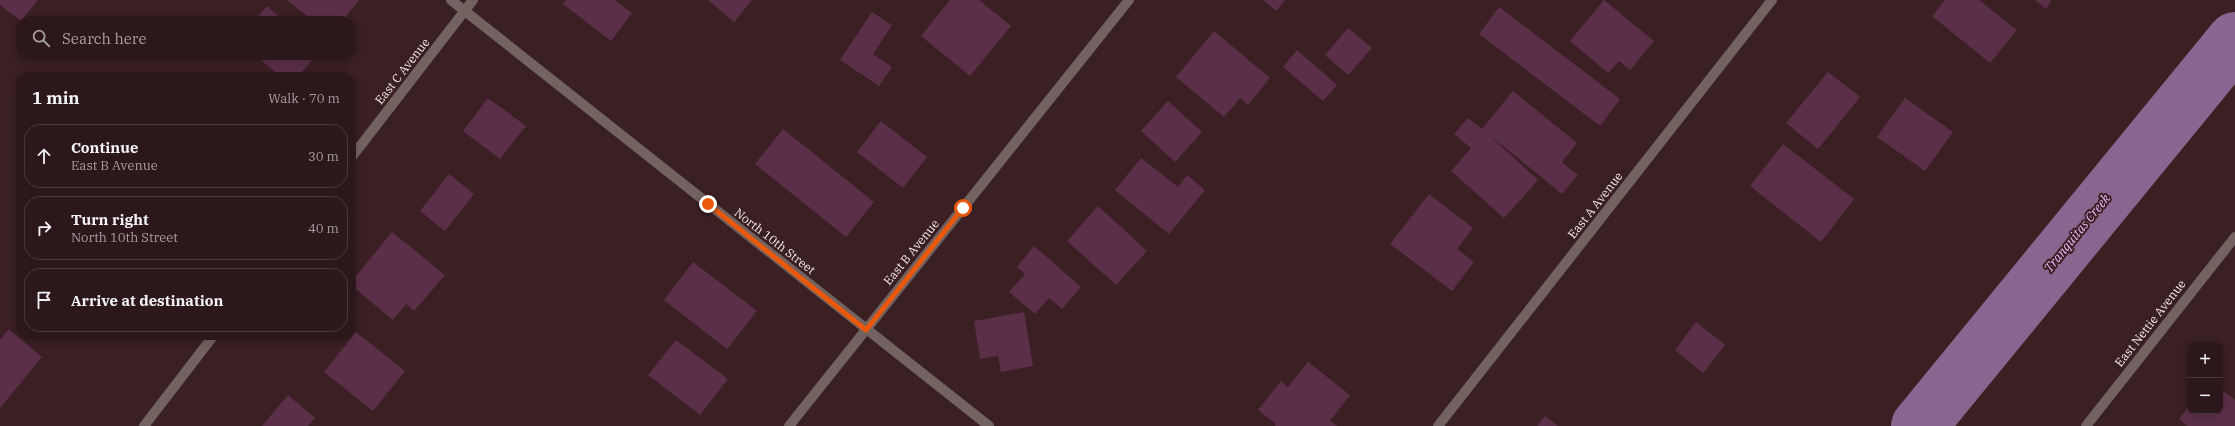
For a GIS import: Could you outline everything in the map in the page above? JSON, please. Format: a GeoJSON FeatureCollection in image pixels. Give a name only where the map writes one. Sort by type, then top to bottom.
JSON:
{"type":"FeatureCollection","features":[{"type":"Feature","properties":{"kind":"street","name":"North 10th Street"},"geometry":{"type":"LineString","coordinates":[[451,0],[989,426]]}},
{"type":"Feature","properties":{"kind":"street","name":"East C Avenue"},"geometry":{"type":"LineString","coordinates":[[356,151],[473,0]]}},
{"type":"Feature","properties":{"kind":"street","name":"East B Avenue"},"geometry":{"type":"LineString","coordinates":[[789,426],[1129,0]]}},
{"type":"Feature","properties":{"kind":"street","name":"East A Avenue"},"geometry":{"type":"LineString","coordinates":[[1438,426],[1772,0]]}},
{"type":"Feature","properties":{"kind":"street","name":"East Nettie Avenue"},"geometry":{"type":"LineString","coordinates":[[2086,426],[2235,237]]}},
{"type":"Feature","properties":{"kind":"street"},"geometry":{"type":"LineString","coordinates":[[144,426],[210,340]]}},
{"type":"Feature","properties":{"kind":"building"},"geometry":{"type":"Polygon","coordinates":[[[0,0],[38,0],[25,16],[16,17],[0,5],[0,0]]]}},
{"type":"Feature","properties":{"kind":"building"},"geometry":{"type":"Polygon","coordinates":[[[287,0],[359,0],[346,16],[307,16],[287,0]]]}},
{"type":"Feature","properties":{"kind":"building"},"geometry":{"type":"Polygon","coordinates":[[[566,0],[615,0],[632,13],[611,41],[563,4],[566,0]]]}},
{"type":"Feature","properties":{"kind":"building"},"geometry":{"type":"Polygon","coordinates":[[[708,0],[752,0],[734,22],[708,0]]]}},
{"type":"Feature","properties":{"kind":"building"},"geometry":{"type":"Polygon","coordinates":[[[950,0],[979,0],[1011,26],[970,76],[921,36],[950,0]]]}},
{"type":"Feature","properties":{"kind":"building"},"geometry":{"type":"Polygon","coordinates":[[[1263,0],[1285,0],[1276,11],[1263,0]]]}},
{"type":"Feature","properties":{"kind":"building"},"geometry":{"type":"Polygon","coordinates":[[[1604,0],[1654,41],[1630,70],[1619,61],[1608,73],[1570,41],[1604,0]]]}},
{"type":"Feature","properties":{"kind":"building"},"geometry":{"type":"Polygon","coordinates":[[[1945,0],[1979,0],[2017,30],[1990,63],[1932,16],[1945,0]]]}},
{"type":"Feature","properties":{"kind":"building"},"geometry":{"type":"Polygon","coordinates":[[[2035,0],[2052,0],[2046,9],[2035,0]]]}},
{"type":"Feature","properties":{"kind":"building"},"geometry":{"type":"Polygon","coordinates":[[[267,6],[278,16],[258,16],[267,6]]]}},
{"type":"Feature","properties":{"kind":"building"},"geometry":{"type":"Polygon","coordinates":[[[1499,7],[1620,99],[1600,126],[1479,34],[1499,7]]]}},
{"type":"Feature","properties":{"kind":"building"},"geometry":{"type":"Polygon","coordinates":[[[872,12],[892,25],[873,54],[892,67],[879,86],[840,60],[872,12]]]}},
{"type":"Feature","properties":{"kind":"building"},"geometry":{"type":"Polygon","coordinates":[[[1348,28],[1372,48],[1348,75],[1325,55],[1348,28]]]}},
{"type":"Feature","properties":{"kind":"building"},"geometry":{"type":"Polygon","coordinates":[[[1214,31],[1270,78],[1248,105],[1240,98],[1224,117],[1176,77],[1214,31]]]}},
{"type":"Feature","properties":{"kind":"building"},"geometry":{"type":"Polygon","coordinates":[[[1297,50],[1337,85],[1323,101],[1283,67],[1297,50]]]}},
{"type":"Feature","properties":{"kind":"building"},"geometry":{"type":"Polygon","coordinates":[[[261,60],[312,60],[302,72],[275,72],[261,60]]]}},
{"type":"Feature","properties":{"kind":"building"},"geometry":{"type":"Polygon","coordinates":[[[1828,72],[1860,97],[1818,149],[1786,123],[1828,72]]]}},
{"type":"Feature","properties":{"kind":"building"},"geometry":{"type":"Polygon","coordinates":[[[1513,91],[1577,143],[1562,162],[1578,175],[1562,194],[1487,133],[1538,180],[1504,218],[1451,171],[1471,148],[1454,134],[1468,118],[1482,129],[1513,91]]]}},
{"type":"Feature","properties":{"kind":"building"},"geometry":{"type":"Polygon","coordinates":[[[488,98],[526,126],[500,159],[463,131],[488,98]]]}},
{"type":"Feature","properties":{"kind":"building"},"geometry":{"type":"Polygon","coordinates":[[[1905,98],[1953,132],[1925,171],[1877,137],[1905,98]]]}},
{"type":"Feature","properties":{"kind":"building"},"geometry":{"type":"Polygon","coordinates":[[[1168,101],[1202,132],[1175,162],[1141,131],[1168,101]]]}},
{"type":"Feature","properties":{"kind":"building"},"geometry":{"type":"Polygon","coordinates":[[[881,121],[927,157],[903,188],[857,152],[881,121]]]}},
{"type":"Feature","properties":{"kind":"building"},"geometry":{"type":"Polygon","coordinates":[[[783,129],[874,202],[846,237],[755,164],[783,129]]]}},
{"type":"Feature","properties":{"kind":"building"},"geometry":{"type":"Polygon","coordinates":[[[1783,144],[1854,199],[1821,242],[1750,186],[1783,144]]]}},
{"type":"Feature","properties":{"kind":"building"},"geometry":{"type":"Polygon","coordinates":[[[1141,158],[1178,187],[1187,175],[1205,190],[1169,234],[1115,190],[1141,158]]]}},
{"type":"Feature","properties":{"kind":"building"},"geometry":{"type":"Polygon","coordinates":[[[449,174],[474,194],[445,231],[420,211],[449,174]]]}},
{"type":"Feature","properties":{"kind":"building"},"geometry":{"type":"Polygon","coordinates":[[[1429,194],[1473,228],[1457,249],[1474,262],[1452,291],[1390,244],[1429,194]]]}},
{"type":"Feature","properties":{"kind":"building"},"geometry":{"type":"Polygon","coordinates":[[[1098,206],[1147,251],[1116,285],[1067,241],[1098,206]]]}},
{"type":"Feature","properties":{"kind":"building"},"geometry":{"type":"Polygon","coordinates":[[[392,232],[445,275],[414,311],[406,304],[393,320],[356,289],[356,276],[392,232]]]}},
{"type":"Feature","properties":{"kind":"building"},"geometry":{"type":"Polygon","coordinates":[[[1034,246],[1081,287],[1062,309],[1049,298],[1035,314],[1009,292],[1025,274],[1017,267],[1034,246]]]}},
{"type":"Feature","properties":{"kind":"building"},"geometry":{"type":"Polygon","coordinates":[[[693,262],[757,311],[727,349],[664,300],[693,262]]]}},
{"type":"Feature","properties":{"kind":"building"},"geometry":{"type":"Polygon","coordinates":[[[1024,312],[1033,366],[1001,372],[998,356],[980,359],[974,321],[1024,312]]]}},
{"type":"Feature","properties":{"kind":"building"},"geometry":{"type":"Polygon","coordinates":[[[1696,322],[1725,345],[1703,373],[1675,350],[1696,322]]]}},
{"type":"Feature","properties":{"kind":"building"},"geometry":{"type":"Polygon","coordinates":[[[9,329],[16,335],[16,340],[22,340],[42,357],[0,408],[0,340],[9,329]]]}},
{"type":"Feature","properties":{"kind":"building"},"geometry":{"type":"Polygon","coordinates":[[[356,332],[405,371],[373,411],[324,372],[350,340],[356,340],[356,332]]]}},
{"type":"Feature","properties":{"kind":"building"},"geometry":{"type":"Polygon","coordinates":[[[676,340],[728,379],[700,415],[648,375],[676,340]]]}},
{"type":"Feature","properties":{"kind":"building"},"geometry":{"type":"Polygon","coordinates":[[[1308,362],[1350,395],[1330,421],[1337,426],[1275,426],[1276,424],[1258,410],[1281,381],[1288,387],[1308,362]]]}},
{"type":"Feature","properties":{"kind":"building"},"geometry":{"type":"Polygon","coordinates":[[[2223,390],[2235,400],[2235,426],[2187,426],[2179,419],[2187,409],[2187,414],[2223,414],[2223,390]]]}},
{"type":"Feature","properties":{"kind":"building"},"geometry":{"type":"Polygon","coordinates":[[[288,395],[315,418],[308,426],[262,426],[288,395]]]}},
{"type":"Feature","properties":{"kind":"building"},"geometry":{"type":"Polygon","coordinates":[[[1545,416],[1558,426],[1537,426],[1545,416]]]}},
{"type":"Feature","properties":{"kind":"waterway","name":"Tranquitas Creek"},"geometry":{"type":"LineString","coordinates":[[1919,426],[2235,40]]}},
{"type":"Feature","properties":{"kind":"route"},"geometry":{"type":"LineString","coordinates":[[708,204],[866,330],[963,208]]}}]}
